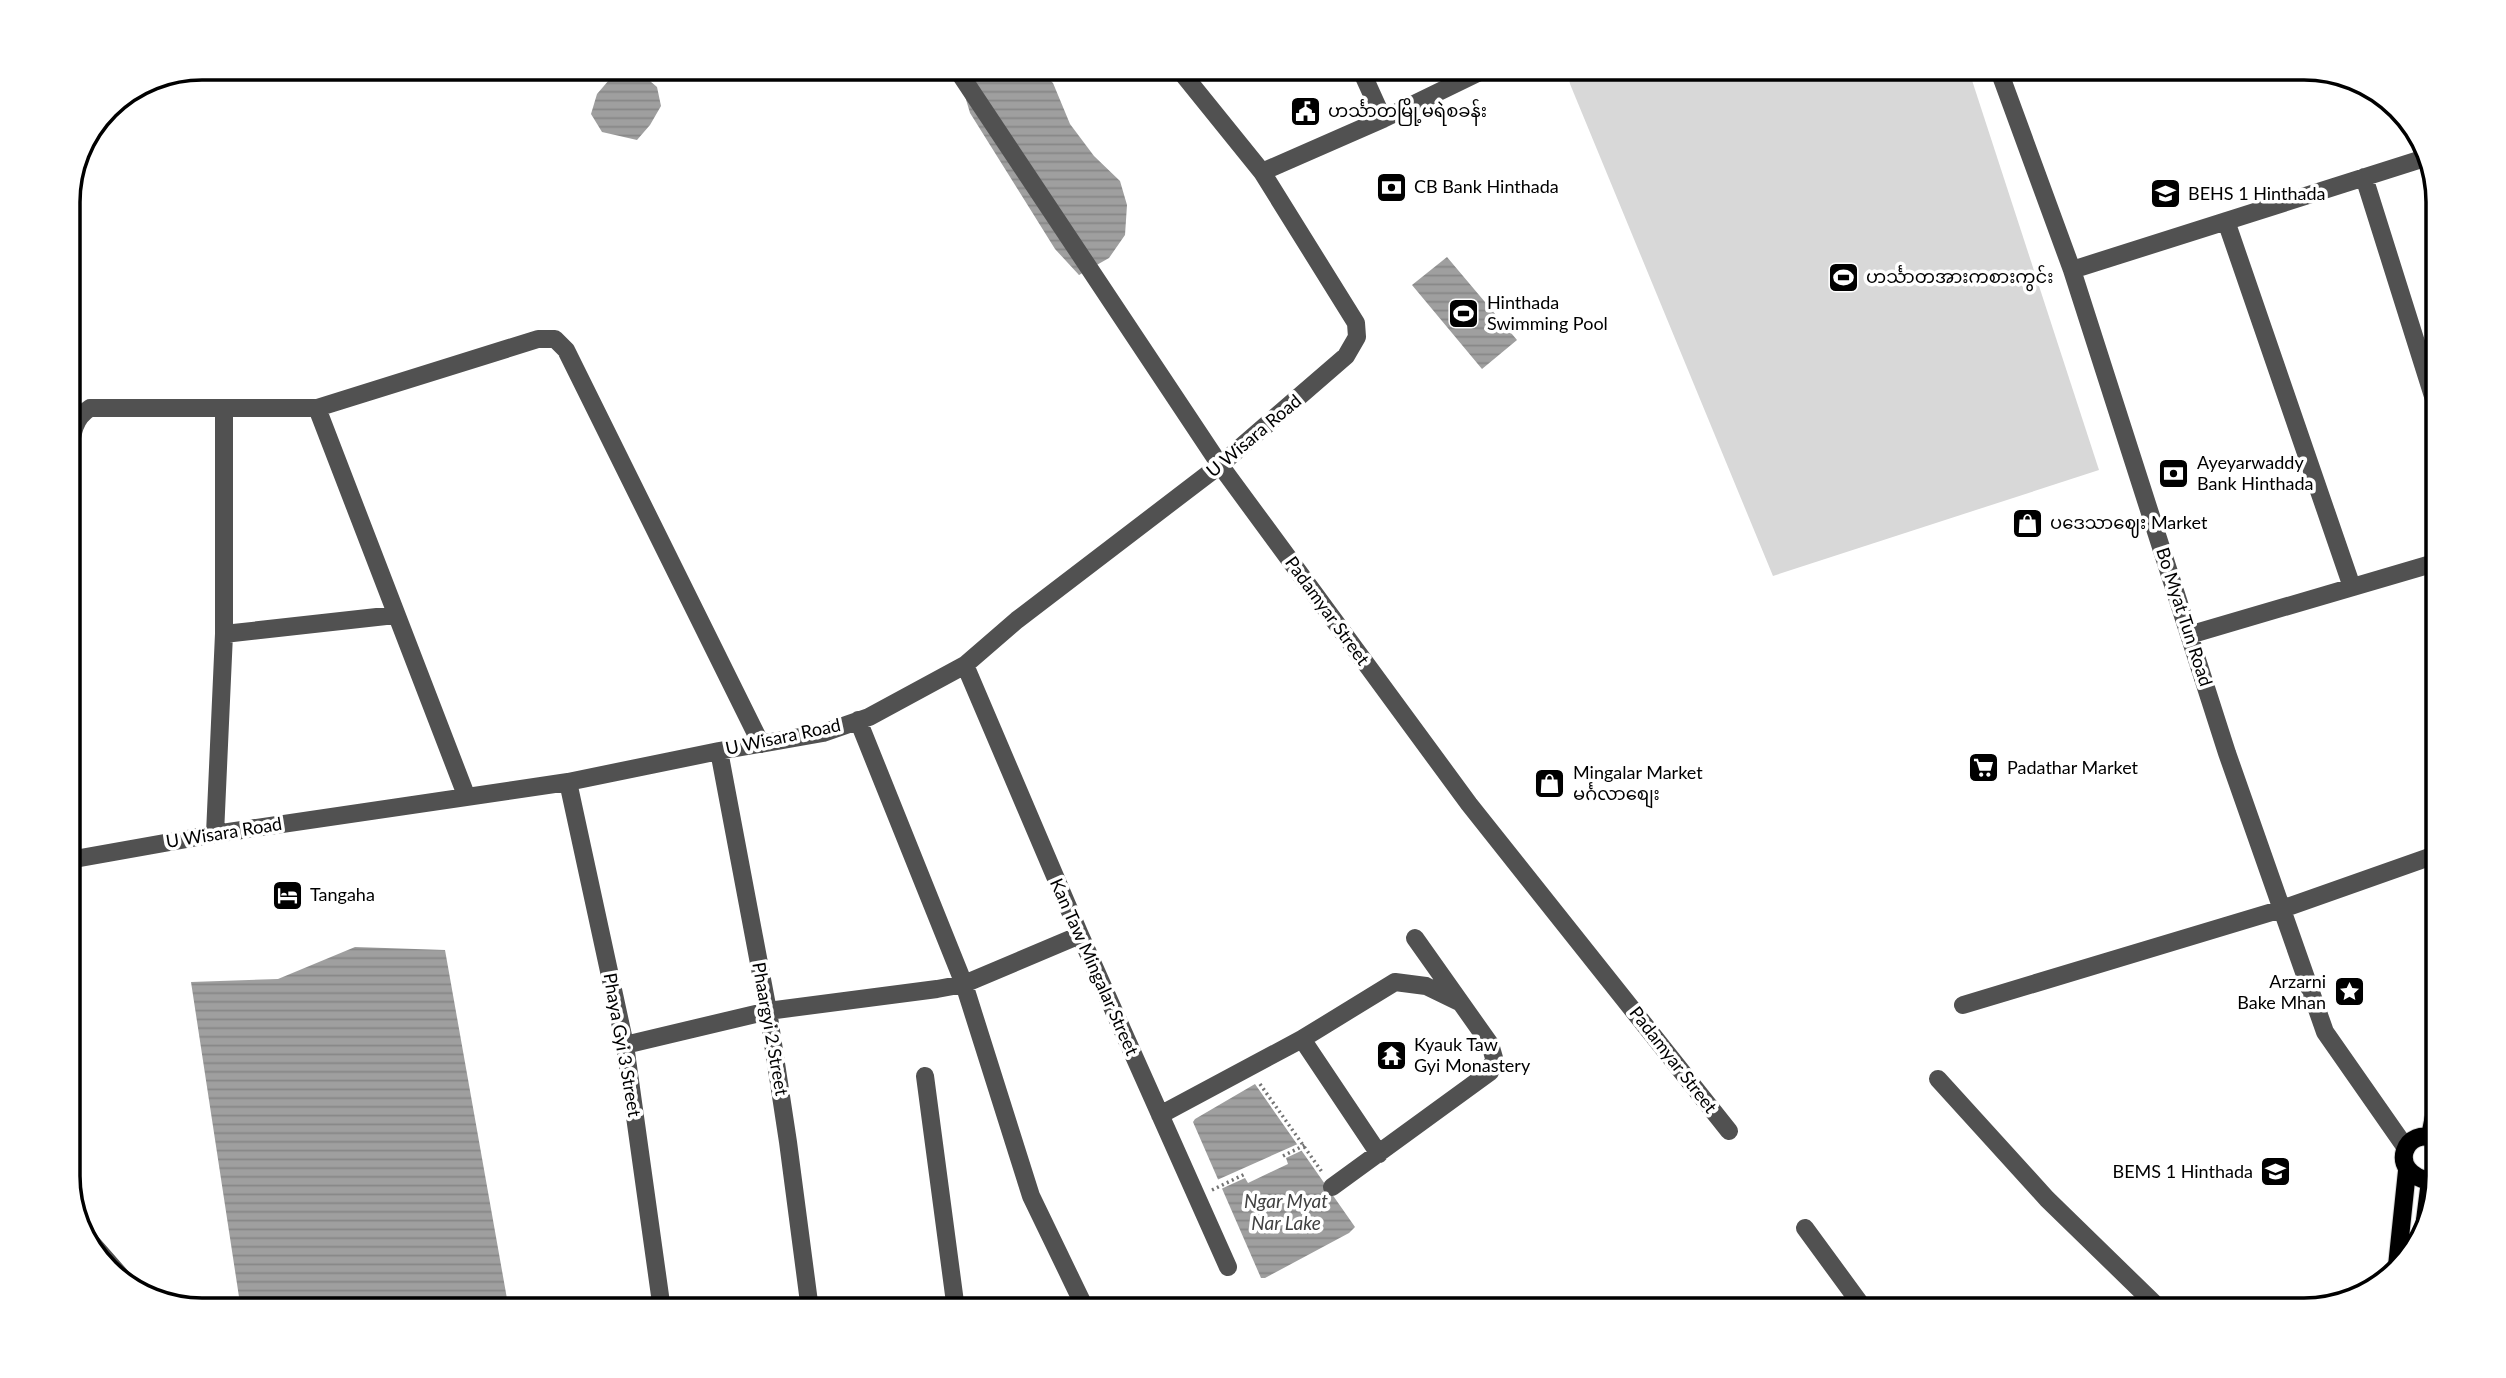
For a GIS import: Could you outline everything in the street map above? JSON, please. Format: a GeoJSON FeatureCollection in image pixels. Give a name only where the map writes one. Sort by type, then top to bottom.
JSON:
{"type":"FeatureCollection","features":[{"type":"Feature","properties":{"kind":"main road"},"geometry":{"type":"LineString","coordinates":[[2399,1251],[2407,1171],[2403,1155],[2416,1138],[2426,1138]]}},
{"type":"Feature","properties":{"kind":"main road"},"geometry":{"type":"LineString","coordinates":[[2407,1171],[2420,1179],[2426,1179]]}},
{"type":"Feature","properties":{"kind":"street","name":"Padamyar Street"},"geometry":{"type":"LineString","coordinates":[[964,80],[1220,465],[1469,804],[1729,1131]]}},
{"type":"Feature","properties":{"kind":"street"},"geometry":{"type":"LineString","coordinates":[[1188,80],[1262,172],[1463,80]]}},
{"type":"Feature","properties":{"kind":"street"},"geometry":{"type":"LineString","coordinates":[[1365,80],[1382,119]]}},
{"type":"Feature","properties":{"kind":"street","name":"Bo Myat Tun Road"},"geometry":{"type":"LineString","coordinates":[[2002,80],[2072,271],[2189,635],[2325,1032],[2406,1148]]}},
{"type":"Feature","properties":{"kind":"street"},"geometry":{"type":"LineString","coordinates":[[2072,271],[2418,160]]}},
{"type":"Feature","properties":{"kind":"street","name":"U Wisara Road"},"geometry":{"type":"LineString","coordinates":[[81,858],[215,834],[568,782],[823,733],[912,695],[965,665],[1017,620],[1220,465],[1346,356],[1357,337],[1356,323],[1262,172]]}},
{"type":"Feature","properties":{"kind":"street"},"geometry":{"type":"LineString","coordinates":[[2364,177],[2425,371]]}},
{"type":"Feature","properties":{"kind":"street"},"geometry":{"type":"LineString","coordinates":[[2227,221],[2351,587]]}},
{"type":"Feature","properties":{"kind":"street"},"geometry":{"type":"LineString","coordinates":[[81,414],[90,408],[317,408],[538,339],[555,339],[566,350],[761,744]]}},
{"type":"Feature","properties":{"kind":"street"},"geometry":{"type":"LineString","coordinates":[[215,834],[224,634],[225,408]]}},
{"type":"Feature","properties":{"kind":"street"},"geometry":{"type":"LineString","coordinates":[[317,408],[466,795]]}},
{"type":"Feature","properties":{"kind":"street"},"geometry":{"type":"LineString","coordinates":[[2189,635],[2425,566]]}},
{"type":"Feature","properties":{"kind":"street"},"geometry":{"type":"LineString","coordinates":[[224,634],[395,615]]}},
{"type":"Feature","properties":{"kind":"street","name":"Kan Taw Mingalar Street"},"geometry":{"type":"LineString","coordinates":[[965,665],[1080,935],[1228,1267]]}},
{"type":"Feature","properties":{"kind":"street"},"geometry":{"type":"LineString","coordinates":[[858,720],[964,984],[1031,1196],[1080,1298]]}},
{"type":"Feature","properties":{"kind":"street","name":"Phaargyi 2 Street"},"geometry":{"type":"LineString","coordinates":[[719,751],[768,1012],[808,1298]]}},
{"type":"Feature","properties":{"kind":"street","name":"Phaya Gyi 3 Street"},"geometry":{"type":"LineString","coordinates":[[568,782],[625,1045],[660,1298]]}},
{"type":"Feature","properties":{"kind":"street"},"geometry":{"type":"LineString","coordinates":[[1963,1005],[2282,909],[2426,859]]}},
{"type":"Feature","properties":{"kind":"street"},"geometry":{"type":"LineString","coordinates":[[625,1045],[768,1012],[964,984],[1080,935]]}},
{"type":"Feature","properties":{"kind":"street"},"geometry":{"type":"LineString","coordinates":[[1332,1187],[1490,1072],[1494,1058],[1490,1044],[1415,938]]}},
{"type":"Feature","properties":{"kind":"street"},"geometry":{"type":"LineString","coordinates":[[1160,1115],[1302,1039],[1395,982],[1426,986],[1462,1003]]}},
{"type":"Feature","properties":{"kind":"street"},"geometry":{"type":"LineString","coordinates":[[1302,1039],[1379,1154]]}},
{"type":"Feature","properties":{"kind":"street"},"geometry":{"type":"LineString","coordinates":[[925,1076],[954,1298]]}},
{"type":"Feature","properties":{"kind":"street"},"geometry":{"type":"LineString","coordinates":[[1938,1079],[2046,1199],[2149,1298]]}},
{"type":"Feature","properties":{"kind":"street"},"geometry":{"type":"LineString","coordinates":[[1805,1228],[1856,1298]]}},
{"type":"Feature","properties":{"kind":"path"},"geometry":{"type":"LineString","coordinates":[[1249,1068],[1332,1187]]}},
{"type":"Feature","properties":{"kind":"path"},"geometry":{"type":"LineString","coordinates":[[1283,1156],[1303,1146]]}},
{"type":"Feature","properties":{"kind":"path"},"geometry":{"type":"LineString","coordinates":[[1220,1186],[1245,1174]]}},
{"type":"Feature","properties":{"kind":"shaded area","name":"ဟင်္သာတအားကစားကွင်း"},"geometry":{"type":"Polygon","coordinates":[[[1569,80],[1972,80],[2099,470],[1773,576],[1569,80]]]}},
{"type":"Feature","properties":{"kind":"water"},"geometry":{"type":"Polygon","coordinates":[[[609,80],[649,80],[657,87],[661,106],[637,140],[602,132],[591,114],[597,94],[609,80]]]}},
{"type":"Feature","properties":{"kind":"water"},"geometry":{"type":"Polygon","coordinates":[[[973,80],[1050,80],[1053,83],[1070,124],[1094,156],[1120,181],[1127,205],[1125,235],[1109,258],[1079,275],[1055,249],[970,113],[965,96],[973,80]]]}},
{"type":"Feature","properties":{"kind":"water","name":"Hinthada Swimming Pool"},"geometry":{"type":"Polygon","coordinates":[[[1447,257],[1517,340],[1482,369],[1412,285],[1447,257]]]}},
{"type":"Feature","properties":{"kind":"water"},"geometry":{"type":"Polygon","coordinates":[[[355,947],[445,950],[507,1298],[239,1298],[191,982],[278,979],[355,947]]]}},
{"type":"Feature","properties":{"kind":"water","name":"Ngar Myat Nar Lake"},"geometry":{"type":"Polygon","coordinates":[[[1255,1084],[1355,1227],[1349,1233],[1265,1278],[1261,1278],[1193,1122],[1255,1084]]]}},
{"type":"Feature","properties":{"kind":"pier"},"geometry":{"type":"Polygon","coordinates":[[[1300,1143],[1303,1150],[1286,1158],[1288,1164],[1248,1183],[1245,1178],[1221,1189],[1217,1180],[1300,1143]]]}},
{"type":"Feature","properties":{"kind":"place","name":"ဟင်္သာတမြို့မရဲစခန်း"},"geometry":{"type":"Point","coordinates":[1305,111]}},
{"type":"Feature","properties":{"kind":"place","name":"CB Bank Hinthada"},"geometry":{"type":"Point","coordinates":[1391,187]}},
{"type":"Feature","properties":{"kind":"place","name":"BEHS 1 Hinthada"},"geometry":{"type":"Point","coordinates":[2165,194]}},
{"type":"Feature","properties":{"kind":"place","name":"ဟင်္သာတအားကစားကွင်း"},"geometry":{"type":"Point","coordinates":[1843,277]}},
{"type":"Feature","properties":{"kind":"place","name":"Hinthada Swimming Pool"},"geometry":{"type":"Point","coordinates":[1464,313]}},
{"type":"Feature","properties":{"kind":"place","name":"Ayeyarwaddy Bank Hinthada"},"geometry":{"type":"Point","coordinates":[2174,473]}},
{"type":"Feature","properties":{"kind":"place","name":"ပဒေသာဈေး Market"},"geometry":{"type":"Point","coordinates":[2027,523]}},
{"type":"Feature","properties":{"kind":"place","name":"Padathar Market"},"geometry":{"type":"Point","coordinates":[1984,768]}},
{"type":"Feature","properties":{"kind":"place","name":"Mingalar Market မင်္ဂလာစျေး"},"geometry":{"type":"Point","coordinates":[1550,783]}},
{"type":"Feature","properties":{"kind":"place","name":"Tangaha"},"geometry":{"type":"Point","coordinates":[287,895]}},
{"type":"Feature","properties":{"kind":"place","name":"Arzarni Bake Mhan"},"geometry":{"type":"Point","coordinates":[2349,992]}},
{"type":"Feature","properties":{"kind":"place","name":"Kyauk Taw Gyi Monastery"},"geometry":{"type":"Point","coordinates":[1391,1055]}},
{"type":"Feature","properties":{"kind":"place","name":"BEMS 1 Hinthada"},"geometry":{"type":"Point","coordinates":[2276,1172]}}]}
